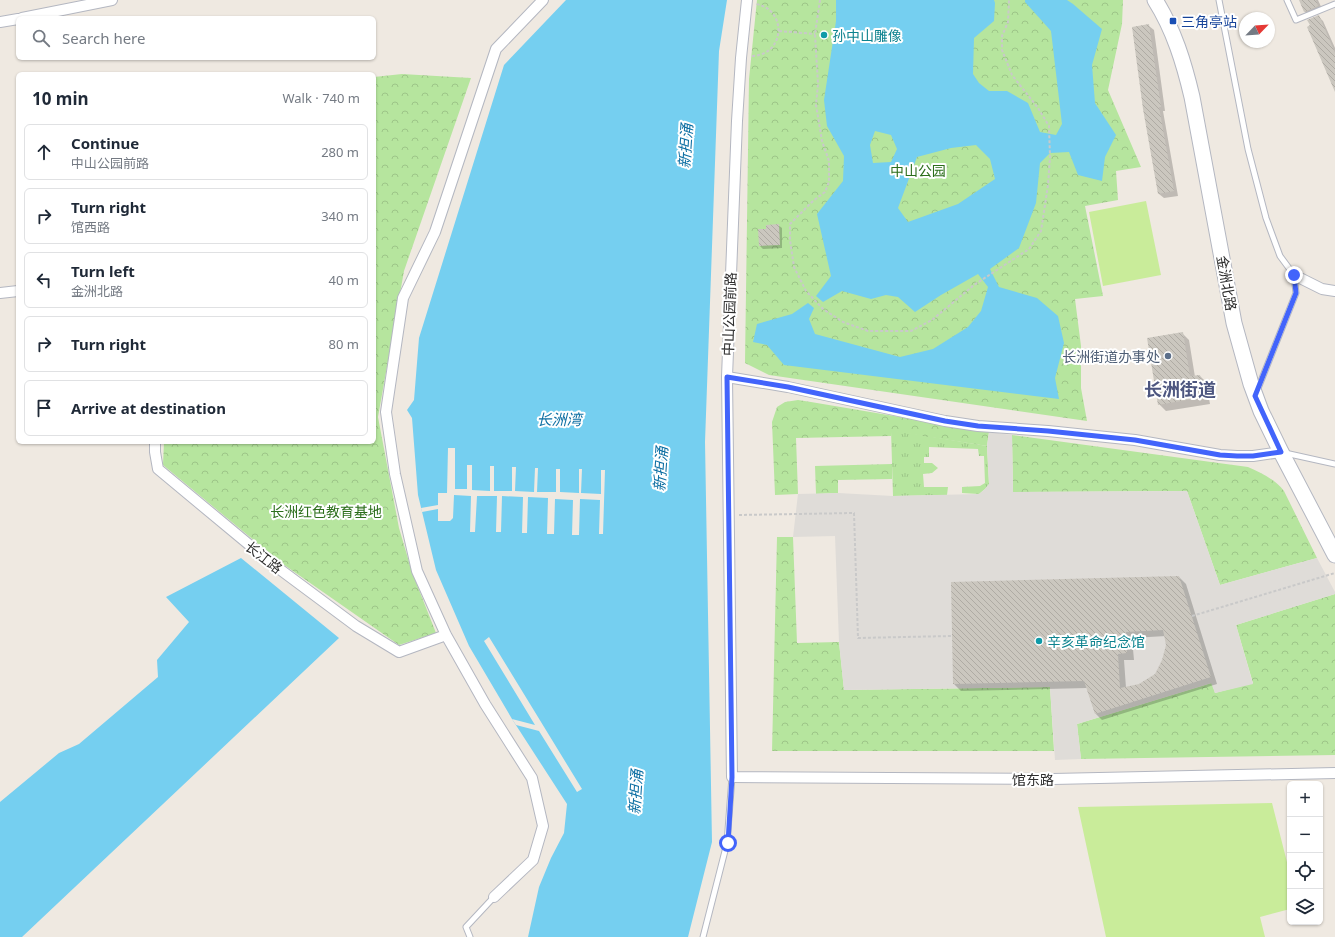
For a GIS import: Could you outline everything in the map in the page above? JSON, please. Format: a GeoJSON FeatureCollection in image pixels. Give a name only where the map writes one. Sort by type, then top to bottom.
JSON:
{"type":"FeatureCollection","features":[{"type":"Feature","properties":{"kind":"main road","name":"金洲北路"},"geometry":{"type":"LineString","coordinates":[[1156,0],[1172,32],[1183,60],[1192,97],[1234,323],[1244,362],[1255,396],[1281,452],[1335,555]]}},
{"type":"Feature","properties":{"kind":"street"},"geometry":{"type":"LineString","coordinates":[[32,16],[112,0]]}},
{"type":"Feature","properties":{"kind":"street"},"geometry":{"type":"LineString","coordinates":[[494,897],[534,860],[543,826],[532,778],[485,704],[446,635],[418,571],[395,474],[386,412],[404,298],[435,232],[496,49],[543,0]]}},
{"type":"Feature","properties":{"kind":"street","name":"中山公园前路"},"geometry":{"type":"LineString","coordinates":[[732,777],[727,377],[735,173],[742,55],[747,1]]}},
{"type":"Feature","properties":{"kind":"street"},"geometry":{"type":"LineString","coordinates":[[0,22],[16,19]]}},
{"type":"Feature","properties":{"kind":"street"},"geometry":{"type":"LineString","coordinates":[[1294,275],[1322,289],[1335,291]]}},
{"type":"Feature","properties":{"kind":"street"},"geometry":{"type":"LineString","coordinates":[[0,294],[16,292]]}},
{"type":"Feature","properties":{"kind":"street"},"geometry":{"type":"LineString","coordinates":[[727,377],[788,387],[945,421],[978,426],[1048,431],[1135,440],[1220,455],[1253,456],[1281,452]]}},
{"type":"Feature","properties":{"kind":"street","name":"长江路"},"geometry":{"type":"LineString","coordinates":[[155,444],[158,469],[270,562],[356,626],[399,652],[446,635]]}},
{"type":"Feature","properties":{"kind":"street","name":"馆东路"},"geometry":{"type":"LineString","coordinates":[[732,777],[1053,779],[1335,773]]}},
{"type":"Feature","properties":{"kind":"lane"},"geometry":{"type":"LineString","coordinates":[[1219,0],[1248,149],[1266,218],[1280,256],[1294,275],[1296,293],[1255,396]]}},
{"type":"Feature","properties":{"kind":"lane"},"geometry":{"type":"LineString","coordinates":[[1287,0],[1296,20],[1335,4]]}},
{"type":"Feature","properties":{"kind":"lane"},"geometry":{"type":"LineString","coordinates":[[1281,452],[1335,464]]}},
{"type":"Feature","properties":{"kind":"lane","name":"中山公园前路"},"geometry":{"type":"LineString","coordinates":[[703,937],[728,843],[732,777]]}},
{"type":"Feature","properties":{"kind":"lane"},"geometry":{"type":"LineString","coordinates":[[470,937],[466,927],[494,897]]}},
{"type":"Feature","properties":{"kind":"path"},"geometry":{"type":"LineString","coordinates":[[820,0],[815,34],[818,84],[816,105],[822,142],[829,161],[829,182],[825,192],[813,201],[790,224],[790,240],[794,268],[806,291],[823,309],[844,322],[868,331],[911,331],[932,320],[980,280],[1029,249],[1041,231],[1048,185],[1050,157],[1049,126],[1038,108],[1012,75],[1002,50],[1002,36],[1008,22],[1009,0]]}},
{"type":"Feature","properties":{"kind":"path"},"geometry":{"type":"LineString","coordinates":[[742,55],[754,56],[762,54],[777,40],[779,30],[778,22],[771,11],[762,5],[747,1]]}},
{"type":"Feature","properties":{"kind":"path"},"geometry":{"type":"LineString","coordinates":[[779,30],[815,34]]}},
{"type":"Feature","properties":{"kind":"path"},"geometry":{"type":"LineString","coordinates":[[728,516],[854,513],[858,638],[952,636]]}},
{"type":"Feature","properties":{"kind":"path"},"geometry":{"type":"LineString","coordinates":[[1192,616],[1335,573]]}},
{"type":"Feature","properties":{"kind":"green space","name":"中山公园"},"geometry":{"type":"Polygon","coordinates":[[[757,0],[1123,0],[1122,24],[1108,90],[1141,167],[1116,171],[1118,200],[1085,206],[1103,296],[1075,299],[1081,346],[1081,388],[1087,421],[769,375],[745,363],[749,79],[757,0]]]}},
{"type":"Feature","properties":{"kind":"green space","name":"长洲红色教育基地"},"geometry":{"type":"Polygon","coordinates":[[[402,74],[471,78],[404,271],[378,417],[399,528],[412,572],[436,633],[399,645],[280,562],[163,465],[164,444],[376,444],[376,77],[402,74]]]}},
{"type":"Feature","properties":{"kind":"green space"},"geometry":{"type":"Polygon","coordinates":[[[1146,201],[1161,275],[1103,286],[1089,212],[1146,201]]]}},
{"type":"Feature","properties":{"kind":"green space"},"geometry":{"type":"Polygon","coordinates":[[[798,400],[989,432],[987,446],[892,431],[891,436],[796,438],[798,494],[775,495],[772,422],[777,407],[785,402],[798,400]]]}},
{"type":"Feature","properties":{"kind":"green space"},"geometry":{"type":"Polygon","coordinates":[[[891,430],[987,446],[989,484],[979,494],[962,493],[962,487],[980,486],[985,483],[984,456],[979,456],[978,449],[929,447],[929,457],[924,457],[924,463],[932,463],[938,468],[932,473],[923,474],[924,487],[948,487],[947,495],[893,496],[891,430]]]}},
{"type":"Feature","properties":{"kind":"green space"},"geometry":{"type":"Polygon","coordinates":[[[1012,435],[1248,467],[1272,480],[1284,491],[1317,558],[1220,585],[1187,491],[1013,492],[1012,435]]]}},
{"type":"Feature","properties":{"kind":"green space"},"geometry":{"type":"Polygon","coordinates":[[[892,464],[892,479],[838,480],[838,493],[816,494],[815,466],[892,464]]]}},
{"type":"Feature","properties":{"kind":"green space"},"geometry":{"type":"Polygon","coordinates":[[[777,537],[793,537],[797,643],[839,642],[844,690],[1050,687],[1054,751],[772,751],[777,537]]]}},
{"type":"Feature","properties":{"kind":"green space"},"geometry":{"type":"Polygon","coordinates":[[[1335,594],[1335,755],[1081,759],[1077,724],[1212,683],[1215,693],[1253,683],[1236,625],[1335,594]]]}},
{"type":"Feature","properties":{"kind":"green space"},"geometry":{"type":"Polygon","coordinates":[[[1272,803],[1287,862],[1287,910],[1260,917],[1265,937],[1106,937],[1078,807],[1272,803]]]}},
{"type":"Feature","properties":{"kind":"shaded area"},"geometry":{"type":"Polygon","coordinates":[[[989,432],[1012,435],[1013,492],[1187,491],[1220,585],[1317,558],[1335,594],[1236,625],[1253,684],[1215,693],[1211,683],[1077,724],[1081,759],[1055,760],[1050,687],[844,690],[839,642],[835,536],[793,537],[798,494],[838,493],[893,496],[979,494],[989,484],[987,446],[989,432]]]}},
{"type":"Feature","properties":{"kind":"water","name":"长洲湾"},"geometry":{"type":"Polygon","coordinates":[[[566,0],[727,0],[719,51],[705,442],[712,842],[688,937],[528,937],[539,887],[551,858],[564,833],[567,804],[512,719],[469,646],[436,570],[418,495],[412,418],[407,410],[414,400],[419,338],[504,65],[566,0]]]}},
{"type":"Feature","properties":{"kind":"water"},"geometry":{"type":"Polygon","coordinates":[[[836,0],[994,0],[994,21],[974,38],[973,74],[979,83],[989,91],[1007,91],[1028,103],[1040,132],[1056,135],[1062,124],[1051,31],[1025,2],[1025,0],[1067,0],[1102,29],[1092,65],[1095,103],[1116,135],[1105,157],[1102,181],[1078,175],[1069,152],[1050,153],[1040,163],[1036,203],[1019,248],[990,269],[999,287],[1037,298],[1058,316],[1064,343],[1055,378],[1059,399],[784,365],[767,345],[753,342],[757,324],[792,314],[808,303],[814,308],[809,319],[815,334],[900,357],[933,349],[968,327],[981,311],[988,287],[978,274],[915,312],[898,297],[886,295],[871,299],[842,291],[823,302],[816,296],[831,276],[817,214],[843,181],[844,156],[827,126],[824,100],[836,21],[836,0]],[[875,131],[870,145],[873,163],[891,162],[897,149],[891,135],[875,131]],[[976,145],[951,148],[917,157],[898,208],[908,222],[958,204],[995,179],[990,159],[976,145]]]}},
{"type":"Feature","properties":{"kind":"water"},"geometry":{"type":"Polygon","coordinates":[[[241,558],[339,638],[22,937],[0,937],[0,802],[59,753],[79,744],[158,677],[157,660],[189,622],[166,597],[241,558]]]}},
{"type":"Feature","properties":{"kind":"pier"},"geometry":{"type":"Polygon","coordinates":[[[448,448],[455,448],[455,489],[467,489],[467,465],[472,465],[472,490],[490,491],[490,466],[494,466],[494,491],[512,491],[512,467],[516,467],[515,491],[534,492],[535,468],[538,468],[537,492],[556,492],[556,469],[560,469],[560,492],[579,493],[579,469],[582,469],[581,493],[601,494],[601,470],[605,470],[603,534],[599,534],[600,500],[580,499],[579,535],[572,535],[573,500],[555,499],[554,534],[547,534],[548,498],[528,497],[527,533],[522,533],[523,497],[502,496],[501,532],[496,532],[497,496],[477,496],[475,532],[470,532],[471,496],[454,495],[453,518],[450,521],[438,521],[438,509],[422,512],[421,508],[438,505],[438,493],[447,493],[448,448]]]}},
{"type":"Feature","properties":{"kind":"pier"},"geometry":{"type":"Polygon","coordinates":[[[489,637],[582,789],[577,792],[539,731],[516,725],[512,719],[535,725],[484,641],[489,637]]]}},
{"type":"Feature","properties":{"kind":"building"},"geometry":{"type":"Polygon","coordinates":[[[1299,0],[1316,0],[1318,6],[1304,12],[1299,0]]]}},
{"type":"Feature","properties":{"kind":"building"},"geometry":{"type":"Polygon","coordinates":[[[1319,15],[1335,53],[1335,92],[1307,27],[1310,25],[1307,20],[1319,15]]]}},
{"type":"Feature","properties":{"kind":"building"},"geometry":{"type":"Polygon","coordinates":[[[1149,24],[1161,107],[1159,107],[1174,191],[1158,194],[1143,109],[1132,27],[1149,24]]]}},
{"type":"Feature","properties":{"kind":"building"},"geometry":{"type":"Polygon","coordinates":[[[779,224],[780,245],[759,246],[758,229],[766,229],[766,225],[779,224]]]}},
{"type":"Feature","properties":{"kind":"building","name":"长洲街道办事处"},"geometry":{"type":"Polygon","coordinates":[[[1183,332],[1190,376],[1200,375],[1204,397],[1158,405],[1147,338],[1183,332]]]}},
{"type":"Feature","properties":{"kind":"building","name":"辛亥革命纪念馆"},"geometry":{"type":"Polygon","coordinates":[[[1179,576],[1211,677],[1095,714],[1084,681],[953,684],[951,582],[1179,576]],[[1163,630],[1126,632],[1127,653],[1118,654],[1120,688],[1139,684],[1155,674],[1162,660],[1166,645],[1163,630]]]}},
{"type":"Feature","properties":{"kind":"place","name":"三角亭站"},"geometry":{"type":"Point","coordinates":[1173,21]}},
{"type":"Feature","properties":{"kind":"place","name":"孙中山雕像"},"geometry":{"type":"Point","coordinates":[824,35]}},
{"type":"Feature","properties":{"kind":"place","name":"长洲街道办事处"},"geometry":{"type":"Point","coordinates":[1168,356]}},
{"type":"Feature","properties":{"kind":"place","name":"辛亥革命纪念馆"},"geometry":{"type":"Point","coordinates":[1039,641]}},
{"type":"Feature","properties":{"kind":"district","name":"长洲街道"},"geometry":{"type":"Point","coordinates":[1180,389]}},
{"type":"Feature","properties":{"kind":"route"},"geometry":{"type":"LineString","coordinates":[[728,843],[732,777],[727,377],[816,392],[945,421],[978,426],[1048,431],[1135,440],[1220,455],[1253,456],[1281,452],[1255,396],[1296,293],[1294,275]]}},
{"type":"Feature","properties":{"kind":"water label","name":"新担涌"},"geometry":{"type":"Point","coordinates":[685,146]}},
{"type":"Feature","properties":{"kind":"water label","name":"新担涌"},"geometry":{"type":"Point","coordinates":[660,469]}},
{"type":"Feature","properties":{"kind":"water label","name":"新担涌"},"geometry":{"type":"Point","coordinates":[635,792]}}]}
